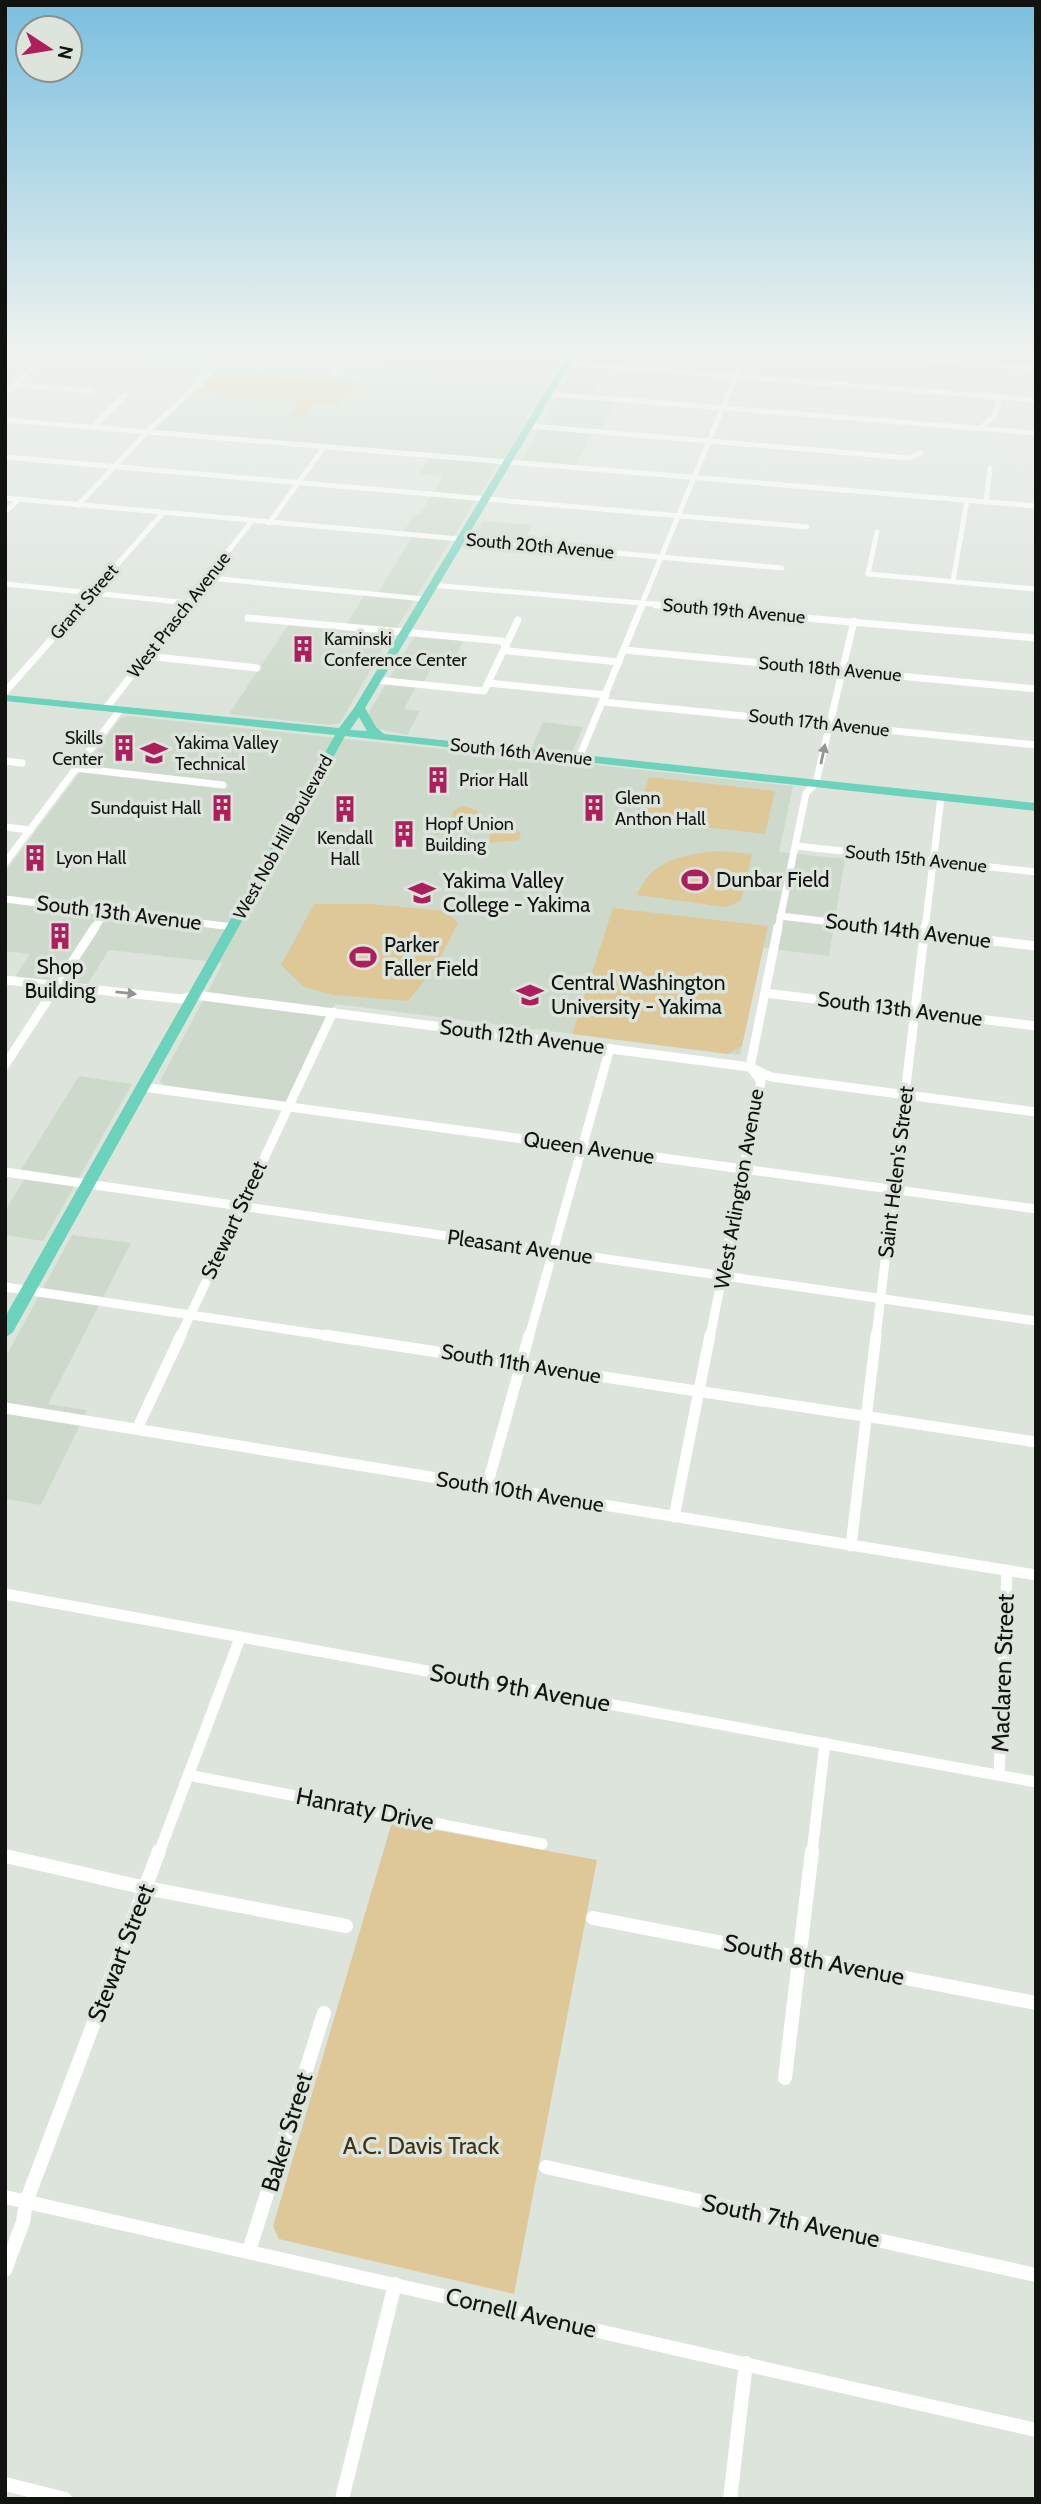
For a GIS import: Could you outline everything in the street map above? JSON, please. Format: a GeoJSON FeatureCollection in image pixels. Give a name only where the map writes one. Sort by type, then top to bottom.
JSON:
{"type":"FeatureCollection","features":[{"type":"Feature","properties":{"kind":"main road","name":"West Nob Hill Boulevard"},"geometry":{"type":"LineString","coordinates":[[5,1332],[342,732],[505,468]]}},
{"type":"Feature","properties":{"kind":"main road","name":"South 16th Avenue"},"geometry":{"type":"LineString","coordinates":[[5,698],[1036,807]]}},
{"type":"Feature","properties":{"kind":"main road"},"geometry":{"type":"LineString","coordinates":[[358,709],[370,729],[382,736]]}},
{"type":"Feature","properties":{"kind":"street"},"geometry":{"type":"LineString","coordinates":[[78,505],[113,468]]}},
{"type":"Feature","properties":{"kind":"street"},"geometry":{"type":"LineString","coordinates":[[124,468],[807,527]]}},
{"type":"Feature","properties":{"kind":"street"},"geometry":{"type":"LineString","coordinates":[[269,523],[310,468]]}},
{"type":"Feature","properties":{"kind":"street"},"geometry":{"type":"LineString","coordinates":[[583,468],[1036,506]]}},
{"type":"Feature","properties":{"kind":"street"},"geometry":{"type":"LineString","coordinates":[[579,758],[697,468]]}},
{"type":"Feature","properties":{"kind":"street"},"geometry":{"type":"LineString","coordinates":[[986,502],[990,468]]}},
{"type":"Feature","properties":{"kind":"street","name":"South 20th Avenue"},"geometry":{"type":"LineString","coordinates":[[5,498],[782,568]]}},
{"type":"Feature","properties":{"kind":"street"},"geometry":{"type":"LineString","coordinates":[[5,512],[19,499]]}},
{"type":"Feature","properties":{"kind":"street"},"geometry":{"type":"LineString","coordinates":[[953,581],[967,500]]}},
{"type":"Feature","properties":{"kind":"street","name":"Grant Street"},"geometry":{"type":"LineString","coordinates":[[5,692],[163,513]]}},
{"type":"Feature","properties":{"kind":"street","name":"West Prasch Avenue"},"geometry":{"type":"LineString","coordinates":[[106,708],[252,521]]}},
{"type":"Feature","properties":{"kind":"street"},"geometry":{"type":"LineString","coordinates":[[877,531],[868,574],[1036,589]]}},
{"type":"Feature","properties":{"kind":"street"},"geometry":{"type":"LineString","coordinates":[[209,578],[424,599]]}},
{"type":"Feature","properties":{"kind":"street"},"geometry":{"type":"LineString","coordinates":[[5,584],[190,603]]}},
{"type":"Feature","properties":{"kind":"street","name":"South 19th Avenue"},"geometry":{"type":"LineString","coordinates":[[432,585],[1036,638]]}},
{"type":"Feature","properties":{"kind":"street"},"geometry":{"type":"LineString","coordinates":[[248,618],[502,640],[508,651],[619,662]]}},
{"type":"Feature","properties":{"kind":"street"},"geometry":{"type":"LineString","coordinates":[[488,683],[518,620]]}},
{"type":"Feature","properties":{"kind":"street","name":"West Arlington Avenue"},"geometry":{"type":"LineString","coordinates":[[674,1517],[746,1168],[761,1081],[750,1067],[780,916],[806,793],[816,783],[854,621]]}},
{"type":"Feature","properties":{"kind":"street","name":"South 18th Avenue"},"geometry":{"type":"LineString","coordinates":[[624,650],[1036,689]]}},
{"type":"Feature","properties":{"kind":"street"},"geometry":{"type":"LineString","coordinates":[[147,656],[257,668]]}},
{"type":"Feature","properties":{"kind":"street","name":"South 17th Avenue"},"geometry":{"type":"LineString","coordinates":[[376,680],[484,691],[488,683],[829,724],[1036,745]]}},
{"type":"Feature","properties":{"kind":"street"},"geometry":{"type":"LineString","coordinates":[[5,863],[120,710]]}},
{"type":"Feature","properties":{"kind":"street"},"geometry":{"type":"LineString","coordinates":[[5,761],[22,763]]}},
{"type":"Feature","properties":{"kind":"street"},"geometry":{"type":"LineString","coordinates":[[75,768],[223,785]]}},
{"type":"Feature","properties":{"kind":"street","name":"Saint Helen's Street"},"geometry":{"type":"LineString","coordinates":[[851,1546],[942,797]]}},
{"type":"Feature","properties":{"kind":"street"},"geometry":{"type":"LineString","coordinates":[[5,827],[30,830]]}},
{"type":"Feature","properties":{"kind":"street","name":"South 15th Avenue"},"geometry":{"type":"LineString","coordinates":[[796,846],[1036,872]]}},
{"type":"Feature","properties":{"kind":"street","name":"South 13th Avenue"},"geometry":{"type":"LineString","coordinates":[[5,900],[233,927]]}},
{"type":"Feature","properties":{"kind":"street"},"geometry":{"type":"LineString","coordinates":[[5,1065],[105,912]]}},
{"type":"Feature","properties":{"kind":"street","name":"South 14th Avenue"},"geometry":{"type":"LineString","coordinates":[[780,916],[1036,946]]}},
{"type":"Feature","properties":{"kind":"street","name":"South 12th Avenue"},"geometry":{"type":"LineString","coordinates":[[5,980],[181,999],[195,995],[333,1012],[750,1067],[771,1077],[1036,1112]]}},
{"type":"Feature","properties":{"kind":"street","name":"South 13th Avenue"},"geometry":{"type":"LineString","coordinates":[[765,993],[1036,1026]]}},
{"type":"Feature","properties":{"kind":"street","name":"Stewart Street"},"geometry":{"type":"LineString","coordinates":[[137,1429],[333,1012]]}},
{"type":"Feature","properties":{"kind":"street"},"geometry":{"type":"LineString","coordinates":[[487,1486],[610,1048]]}},
{"type":"Feature","properties":{"kind":"street","name":"Queen Avenue"},"geometry":{"type":"LineString","coordinates":[[143,1087],[1036,1209]]}},
{"type":"Feature","properties":{"kind":"street","name":"Pleasant Avenue"},"geometry":{"type":"LineString","coordinates":[[5,1172],[1036,1321]]}},
{"type":"Feature","properties":{"kind":"street","name":"South 11th Avenue"},"geometry":{"type":"LineString","coordinates":[[5,1287],[1036,1442]]}},
{"type":"Feature","properties":{"kind":"street","name":"South 10th Avenue"},"geometry":{"type":"LineString","coordinates":[[5,1408],[1036,1575]]}},
{"type":"Feature","properties":{"kind":"street","name":"Maclaren Street"},"geometry":{"type":"LineString","coordinates":[[999,1775],[1007,1570]]}},
{"type":"Feature","properties":{"kind":"street","name":"South 9th Avenue"},"geometry":{"type":"LineString","coordinates":[[5,1594],[1036,1782]]}},
{"type":"Feature","properties":{"kind":"street","name":"Stewart Street"},"geometry":{"type":"LineString","coordinates":[[5,2270],[23,2222],[26,2202],[240,1638]]}},
{"type":"Feature","properties":{"kind":"street"},"geometry":{"type":"LineString","coordinates":[[785,2078],[825,1743]]}},
{"type":"Feature","properties":{"kind":"street","name":"Hanraty Drive"},"geometry":{"type":"LineString","coordinates":[[188,1775],[542,1844]]}},
{"type":"Feature","properties":{"kind":"street"},"geometry":{"type":"LineString","coordinates":[[5,1856],[146,1888],[346,1926]]}},
{"type":"Feature","properties":{"kind":"street","name":"South 8th Avenue"},"geometry":{"type":"LineString","coordinates":[[593,1918],[1036,2003]]}},
{"type":"Feature","properties":{"kind":"street","name":"Baker Street"},"geometry":{"type":"LineString","coordinates":[[249,2251],[324,2012]]}},
{"type":"Feature","properties":{"kind":"street","name":"South 7th Avenue"},"geometry":{"type":"LineString","coordinates":[[546,2167],[1036,2275]]}},
{"type":"Feature","properties":{"kind":"street","name":"Cornell Avenue"},"geometry":{"type":"LineString","coordinates":[[5,2197],[1036,2430]]}},
{"type":"Feature","properties":{"kind":"street"},"geometry":{"type":"LineString","coordinates":[[342,2499],[395,2284]]}},
{"type":"Feature","properties":{"kind":"street"},"geometry":{"type":"LineString","coordinates":[[730,2499],[746,2363]]}},
{"type":"Feature","properties":{"kind":"street"},"geometry":{"type":"LineString","coordinates":[[5,2484],[65,2499]]}},
{"type":"Feature","properties":{"kind":"shaded area"},"geometry":{"type":"Polygon","coordinates":[[[424,468],[496,468],[396,629],[346,625],[367,591],[379,592],[411,538],[401,537],[414,514],[420,515],[443,476],[420,474],[424,468]]]}},
{"type":"Feature","properties":{"kind":"shaded area"},"geometry":{"type":"Polygon","coordinates":[[[483,521],[532,525],[522,547],[467,542],[483,521]]]}},
{"type":"Feature","properties":{"kind":"shaded area"},"geometry":{"type":"Polygon","coordinates":[[[289,624],[391,634],[340,723],[330,725],[229,714],[289,624]]]}},
{"type":"Feature","properties":{"kind":"shaded area"},"geometry":{"type":"Polygon","coordinates":[[[418,630],[467,634],[453,661],[436,659],[424,682],[418,682],[404,709],[420,711],[407,735],[379,729],[370,723],[368,714],[418,630]]]}},
{"type":"Feature","properties":{"kind":"shaded area","name":"Yakima Valley College - Yakima"},"geometry":{"type":"Polygon","coordinates":[[[128,716],[527,758],[543,722],[583,727],[568,762],[793,786],[779,852],[845,859],[829,956],[763,948],[740,1055],[335,1004],[288,1102],[164,1086],[160,1081],[223,963],[109,950],[87,985],[15,977],[30,954],[5,951],[5,872],[120,719],[128,716]]]}},
{"type":"Feature","properties":{"kind":"shaded area"},"geometry":{"type":"Polygon","coordinates":[[[79,1076],[132,1084],[43,1241],[5,1235],[5,1211],[29,1172],[21,1170],[79,1076]]]}},
{"type":"Feature","properties":{"kind":"shaded area"},"geometry":{"type":"Polygon","coordinates":[[[72,1235],[131,1243],[48,1404],[87,1410],[41,1505],[5,1499],[5,1358],[72,1235]]]}},
{"type":"Feature","properties":{"kind":"green space"},"geometry":{"type":"Polygon","coordinates":[[[649,777],[775,791],[765,834],[636,819],[649,777]]]}},
{"type":"Feature","properties":{"kind":"green space"},"geometry":{"type":"Polygon","coordinates":[[[462,806],[477,810],[480,818],[433,836],[438,826],[450,820],[453,811],[462,806]]]}},
{"type":"Feature","properties":{"kind":"green space"},"geometry":{"type":"Polygon","coordinates":[[[498,817],[521,833],[519,840],[490,843],[491,818],[498,817]]]}},
{"type":"Feature","properties":{"kind":"green space","name":"Dunbar Field"},"geometry":{"type":"Polygon","coordinates":[[[718,851],[752,854],[741,901],[725,907],[637,895],[650,874],[660,866],[681,857],[718,851]]]}},
{"type":"Feature","properties":{"kind":"green space","name":"Parker Faller Field"},"geometry":{"type":"Polygon","coordinates":[[[314,904],[371,904],[446,911],[458,923],[435,968],[408,1001],[333,995],[304,987],[281,965],[314,904]]]}},
{"type":"Feature","properties":{"kind":"green space"},"geometry":{"type":"Polygon","coordinates":[[[613,908],[768,926],[742,1046],[728,1054],[572,1034],[613,908]]]}},
{"type":"Feature","properties":{"kind":"green space","name":"A.C. Davis Track"},"geometry":{"type":"Polygon","coordinates":[[[392,1822],[597,1860],[514,2294],[279,2239],[273,2226],[392,1822]]]}},
{"type":"Feature","properties":{"kind":"place","name":"Kaminski Conference Center"},"geometry":{"type":"Point","coordinates":[303,649]}},
{"type":"Feature","properties":{"kind":"place","name":"Skills Center"},"geometry":{"type":"Point","coordinates":[124,748]}},
{"type":"Feature","properties":{"kind":"place","name":"Yakima Valley Technical"},"geometry":{"type":"Point","coordinates":[154,753]}},
{"type":"Feature","properties":{"kind":"place","name":"Prior Hall"},"geometry":{"type":"Point","coordinates":[438,780]}},
{"type":"Feature","properties":{"kind":"place","name":"Sundquist Hall"},"geometry":{"type":"Point","coordinates":[222,808]}},
{"type":"Feature","properties":{"kind":"place","name":"Glenn Anthon Hall"},"geometry":{"type":"Point","coordinates":[594,808]}},
{"type":"Feature","properties":{"kind":"place","name":"Kendall Hall"},"geometry":{"type":"Point","coordinates":[345,809]}},
{"type":"Feature","properties":{"kind":"place","name":"Hopf Union Building"},"geometry":{"type":"Point","coordinates":[404,834]}},
{"type":"Feature","properties":{"kind":"place","name":"Lyon Hall"},"geometry":{"type":"Point","coordinates":[35,858]}},
{"type":"Feature","properties":{"kind":"place","name":"Dunbar Field"},"geometry":{"type":"Point","coordinates":[695,880]}},
{"type":"Feature","properties":{"kind":"place","name":"Yakima Valley College - Yakima"},"geometry":{"type":"Point","coordinates":[422,893]}},
{"type":"Feature","properties":{"kind":"place","name":"Shop Building"},"geometry":{"type":"Point","coordinates":[60,936]}},
{"type":"Feature","properties":{"kind":"place","name":"Parker Faller Field"},"geometry":{"type":"Point","coordinates":[363,957]}},
{"type":"Feature","properties":{"kind":"place","name":"Central Washington University - Yakima"},"geometry":{"type":"Point","coordinates":[530,995]}}]}
